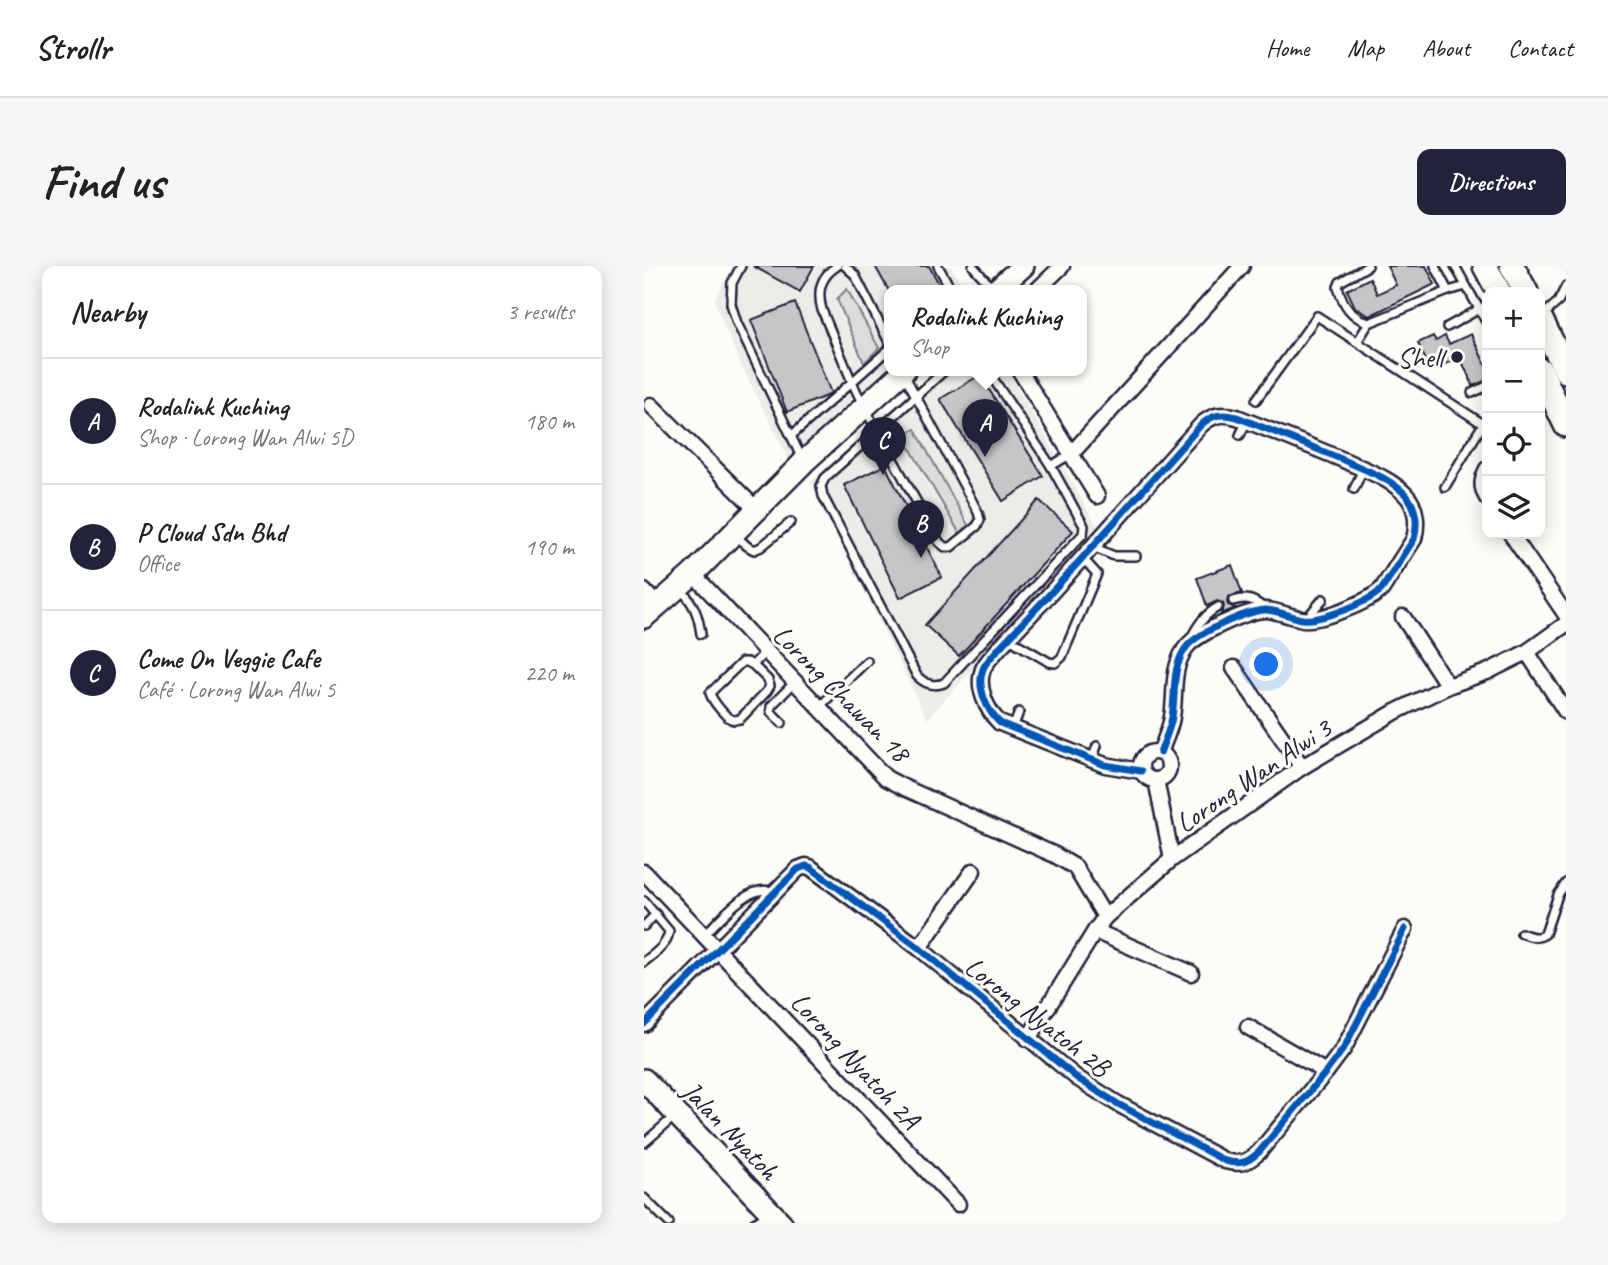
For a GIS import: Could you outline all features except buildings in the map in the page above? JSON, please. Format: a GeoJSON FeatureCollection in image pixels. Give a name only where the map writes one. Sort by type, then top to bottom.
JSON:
{"type":"FeatureCollection","features":[{"type":"Feature","properties":{"kind":"main road"},"geometry":{"type":"LineString","coordinates":[[1485,266],[1496,287]]}},
{"type":"Feature","properties":{"kind":"main road"},"geometry":{"type":"LineString","coordinates":[[1512,266],[1523,287]]}},
{"type":"Feature","properties":{"kind":"main road"},"geometry":{"type":"LineString","coordinates":[[1545,327],[1564,359]]}},
{"type":"Feature","properties":{"kind":"main road"},"geometry":{"type":"LineString","coordinates":[[1545,387],[1566,425]]}},
{"type":"Feature","properties":{"kind":"street"},"geometry":{"type":"LineString","coordinates":[[1002,285],[1023,266]]}},
{"type":"Feature","properties":{"kind":"street"},"geometry":{"type":"LineString","coordinates":[[1042,285],[1062,266]]}},
{"type":"Feature","properties":{"kind":"street"},"geometry":{"type":"LineString","coordinates":[[1071,454],[1242,266]]}},
{"type":"Feature","properties":{"kind":"street"},"geometry":{"type":"LineString","coordinates":[[648,605],[686,580],[804,462],[898,376]]}},
{"type":"Feature","properties":{"kind":"street"},"geometry":{"type":"LineString","coordinates":[[1023,376],[1097,496]]}},
{"type":"Feature","properties":{"kind":"street"},"geometry":{"type":"LineString","coordinates":[[651,405],[756,509]]}},
{"type":"Feature","properties":{"kind":"street"},"geometry":{"type":"LineString","coordinates":[[1141,771],[1112,767],[1000,723],[987,708],[982,671],[1008,638],[1206,420],[1223,414],[1247,421],[1382,477],[1404,493],[1415,514],[1414,539],[1376,595],[1331,614],[1305,620],[1267,610],[1250,614],[1205,632],[1186,647],[1176,670],[1172,718],[1160,753]]}},
{"type":"Feature","properties":{"kind":"street"},"geometry":{"type":"LineString","coordinates":[[1514,539],[1566,615]]}},
{"type":"Feature","properties":{"kind":"street","name":"Lorong Chawan 18"},"geometry":{"type":"LineString","coordinates":[[686,580],[766,651],[886,778],[1055,855],[1075,867],[1105,917]]}},
{"type":"Feature","properties":{"kind":"street"},"geometry":{"type":"LineString","coordinates":[[1403,617],[1448,686]]}},
{"type":"Feature","properties":{"kind":"street","name":"Lorong Wan Alwi 3"},"geometry":{"type":"LineString","coordinates":[[1028,1039],[1105,917],[1172,859],[1302,767],[1395,712],[1527,652],[1566,624]]}},
{"type":"Feature","properties":{"kind":"street"},"geometry":{"type":"LineString","coordinates":[[1527,652],[1566,712]]}},
{"type":"Feature","properties":{"kind":"street"},"geometry":{"type":"LineString","coordinates":[[1234,668],[1302,767]]}},
{"type":"Feature","properties":{"kind":"street"},"geometry":{"type":"LineString","coordinates":[[1160,753],[1168,762],[1167,774],[1162,779],[1144,776],[1141,771],[1143,758],[1147,754],[1160,753]]}},
{"type":"Feature","properties":{"kind":"street"},"geometry":{"type":"LineString","coordinates":[[1156,780],[1172,859]]}},
{"type":"Feature","properties":{"kind":"street","name":"Lorong Nyatoh 2B"},"geometry":{"type":"LineString","coordinates":[[775,892],[799,869],[810,867],[919,948],[1077,1078],[1118,1104],[1225,1161],[1238,1164],[1249,1161],[1325,1072]]}},
{"type":"Feature","properties":{"kind":"street"},"geometry":{"type":"LineString","coordinates":[[919,948],[973,871]]}},
{"type":"Feature","properties":{"kind":"street","name":"Lorong Nyatoh 2A"},"geometry":{"type":"LineString","coordinates":[[644,872],[958,1204]]}},
{"type":"Feature","properties":{"kind":"street"},"geometry":{"type":"LineString","coordinates":[[644,1024],[775,892]]}},
{"type":"Feature","properties":{"kind":"street"},"geometry":{"type":"LineString","coordinates":[[1248,1027],[1325,1072],[1344,1048],[1405,929]]}},
{"type":"Feature","properties":{"kind":"street"},"geometry":{"type":"LineString","coordinates":[[1095,931],[1191,973]]}},
{"type":"Feature","properties":{"kind":"street","name":"Jalan Nyatoh"},"geometry":{"type":"LineString","coordinates":[[644,1080],[772,1220]]}},
{"type":"Feature","properties":{"kind":"lane"},"geometry":{"type":"LineString","coordinates":[[741,266],[732,283],[731,304],[737,323],[804,462]]}},
{"type":"Feature","properties":{"kind":"lane"},"geometry":{"type":"LineString","coordinates":[[837,266],[820,286],[822,310],[852,382],[877,431],[939,542],[945,547],[951,547],[977,526],[980,520],[978,512],[906,376]]}},
{"type":"Feature","properties":{"kind":"lane"},"geometry":{"type":"LineString","coordinates":[[845,266],[855,275],[884,332]]}},
{"type":"Feature","properties":{"kind":"lane"},"geometry":{"type":"LineString","coordinates":[[938,266],[949,285]]}},
{"type":"Feature","properties":{"kind":"lane"},"geometry":{"type":"LineString","coordinates":[[973,266],[990,285]]}},
{"type":"Feature","properties":{"kind":"lane"},"geometry":{"type":"LineString","coordinates":[[1368,266],[1340,282],[1338,287],[1350,312],[1358,320],[1369,323]]}},
{"type":"Feature","properties":{"kind":"lane"},"geometry":{"type":"LineString","coordinates":[[1435,266],[1448,291]]}},
{"type":"Feature","properties":{"kind":"lane"},"geometry":{"type":"LineString","coordinates":[[1455,266],[1466,286],[1482,304]]}},
{"type":"Feature","properties":{"kind":"lane"},"geometry":{"type":"LineString","coordinates":[[1357,342],[1369,323],[1466,286]]}},
{"type":"Feature","properties":{"kind":"lane"},"geometry":{"type":"LineString","coordinates":[[1545,314],[1558,302],[1566,286]]}},
{"type":"Feature","properties":{"kind":"lane"},"geometry":{"type":"LineString","coordinates":[[1447,327],[1482,307]]}},
{"type":"Feature","properties":{"kind":"lane"},"geometry":{"type":"LineString","coordinates":[[1256,400],[1317,316],[1482,421]]}},
{"type":"Feature","properties":{"kind":"lane"},"geometry":{"type":"LineString","coordinates":[[791,436],[884,353]]}},
{"type":"Feature","properties":{"kind":"lane"},"geometry":{"type":"LineString","coordinates":[[938,376],[825,478],[821,491],[917,676],[928,684],[935,685],[943,682],[1083,534],[1084,526],[1051,467],[991,376]]}},
{"type":"Feature","properties":{"kind":"lane"},"geometry":{"type":"LineString","coordinates":[[1472,393],[1482,388]]}},
{"type":"Feature","properties":{"kind":"lane"},"geometry":{"type":"LineString","coordinates":[[1240,435],[1247,421]]}},
{"type":"Feature","properties":{"kind":"lane"},"geometry":{"type":"LineString","coordinates":[[1445,487],[1482,428]]}},
{"type":"Feature","properties":{"kind":"lane"},"geometry":{"type":"LineString","coordinates":[[1051,467],[1071,454]]}},
{"type":"Feature","properties":{"kind":"lane"},"geometry":{"type":"LineString","coordinates":[[1354,489],[1363,469]]}},
{"type":"Feature","properties":{"kind":"lane"},"geometry":{"type":"LineString","coordinates":[[733,533],[754,550],[791,522]]}},
{"type":"Feature","properties":{"kind":"lane"},"geometry":{"type":"LineString","coordinates":[[1093,547],[1114,556],[1136,556]]}},
{"type":"Feature","properties":{"kind":"lane"},"geometry":{"type":"LineString","coordinates":[[1008,638],[1049,662],[1055,663],[1062,657],[1097,574],[1088,564],[1079,561]]}},
{"type":"Feature","properties":{"kind":"lane"},"geometry":{"type":"LineString","coordinates":[[686,580],[698,615],[701,634]]}},
{"type":"Feature","properties":{"kind":"lane"},"geometry":{"type":"LineString","coordinates":[[1233,601],[1244,598],[1254,600],[1267,610]]}},
{"type":"Feature","properties":{"kind":"lane"},"geometry":{"type":"LineString","coordinates":[[1305,620],[1323,599]]}},
{"type":"Feature","properties":{"kind":"lane"},"geometry":{"type":"LineString","coordinates":[[1186,647],[1201,620],[1218,607]]}},
{"type":"Feature","properties":{"kind":"lane"},"geometry":{"type":"LineString","coordinates":[[753,665],[766,651]]}},
{"type":"Feature","properties":{"kind":"lane"},"geometry":{"type":"LineString","coordinates":[[819,707],[867,661]]}},
{"type":"Feature","properties":{"kind":"lane"},"geometry":{"type":"LineString","coordinates":[[742,662],[753,665],[770,685],[740,719],[729,718],[711,698],[710,693],[742,662]]}},
{"type":"Feature","properties":{"kind":"lane"},"geometry":{"type":"LineString","coordinates":[[782,723],[771,712],[771,706],[795,682]]}},
{"type":"Feature","properties":{"kind":"lane"},"geometry":{"type":"LineString","coordinates":[[1013,727],[1019,712]]}},
{"type":"Feature","properties":{"kind":"lane"},"geometry":{"type":"LineString","coordinates":[[1092,760],[1097,746]]}},
{"type":"Feature","properties":{"kind":"lane"},"geometry":{"type":"LineString","coordinates":[[1521,933],[1535,938],[1545,934],[1558,895],[1566,883]]}},
{"type":"Feature","properties":{"kind":"lane"},"geometry":{"type":"LineString","coordinates":[[704,935],[746,897],[760,890],[775,892]]}},
{"type":"Feature","properties":{"kind":"lane"},"geometry":{"type":"LineString","coordinates":[[644,901],[669,931],[663,946],[644,962]]}},
{"type":"Feature","properties":{"kind":"lane"},"geometry":{"type":"LineString","coordinates":[[644,926],[656,914]]}},
{"type":"Feature","properties":{"kind":"lane"},"geometry":{"type":"LineString","coordinates":[[644,1143],[677,1114]]}},
{"type":"Feature","properties":{"kind":"lane"},"geometry":{"type":"LineString","coordinates":[[644,1198],[669,1223]]}},
{"type":"Feature","properties":{"kind":"shaded area"},"geometry":{"type":"Polygon","coordinates":[[[733,266],[951,266],[962,285],[884,285],[884,376],[792,465],[739,361],[714,300],[733,266]]]}},
{"type":"Feature","properties":{"kind":"shaded area"},"geometry":{"type":"Polygon","coordinates":[[[847,289],[879,348],[864,363],[837,299],[847,289]]]}},
{"type":"Feature","properties":{"kind":"shaded area"},"geometry":{"type":"Polygon","coordinates":[[[928,376],[1011,376],[1100,531],[927,719],[811,482],[928,376]]]}},
{"type":"Feature","properties":{"kind":"shaded area"},"geometry":{"type":"Polygon","coordinates":[[[915,429],[968,525],[960,534],[903,436],[915,429]]]}},
{"type":"Feature","properties":{"kind":"cycle path"},"geometry":{"type":"LineString","coordinates":[[1141,771],[1105,765],[1000,723],[984,698],[981,676],[986,663],[999,648],[1201,425],[1218,415],[1237,417],[1371,472],[1405,494],[1416,515],[1414,539],[1376,594],[1344,610],[1310,619],[1270,610],[1258,611],[1222,624],[1190,643],[1178,665],[1171,722],[1160,753]]}},
{"type":"Feature","properties":{"kind":"cycle path"},"geometry":{"type":"LineString","coordinates":[[644,1024],[798,869],[806,866],[919,948],[1077,1078],[1118,1104],[1225,1161],[1239,1163],[1247,1161],[1259,1152],[1344,1048],[1405,929]]}},
{"type":"Feature","properties":{"kind":"place","name":"Shell"},"geometry":{"type":"Point","coordinates":[1457,357]}},
{"type":"Feature","properties":{"kind":"place","name":"Rodalink Kuching"},"geometry":{"type":"Point","coordinates":[985,457]}},
{"type":"Feature","properties":{"kind":"place","name":"Come On Veggie Cafe"},"geometry":{"type":"Point","coordinates":[883,475]}},
{"type":"Feature","properties":{"kind":"place","name":"P Cloud Sdn Bhd"},"geometry":{"type":"Point","coordinates":[921,558]}}]}
